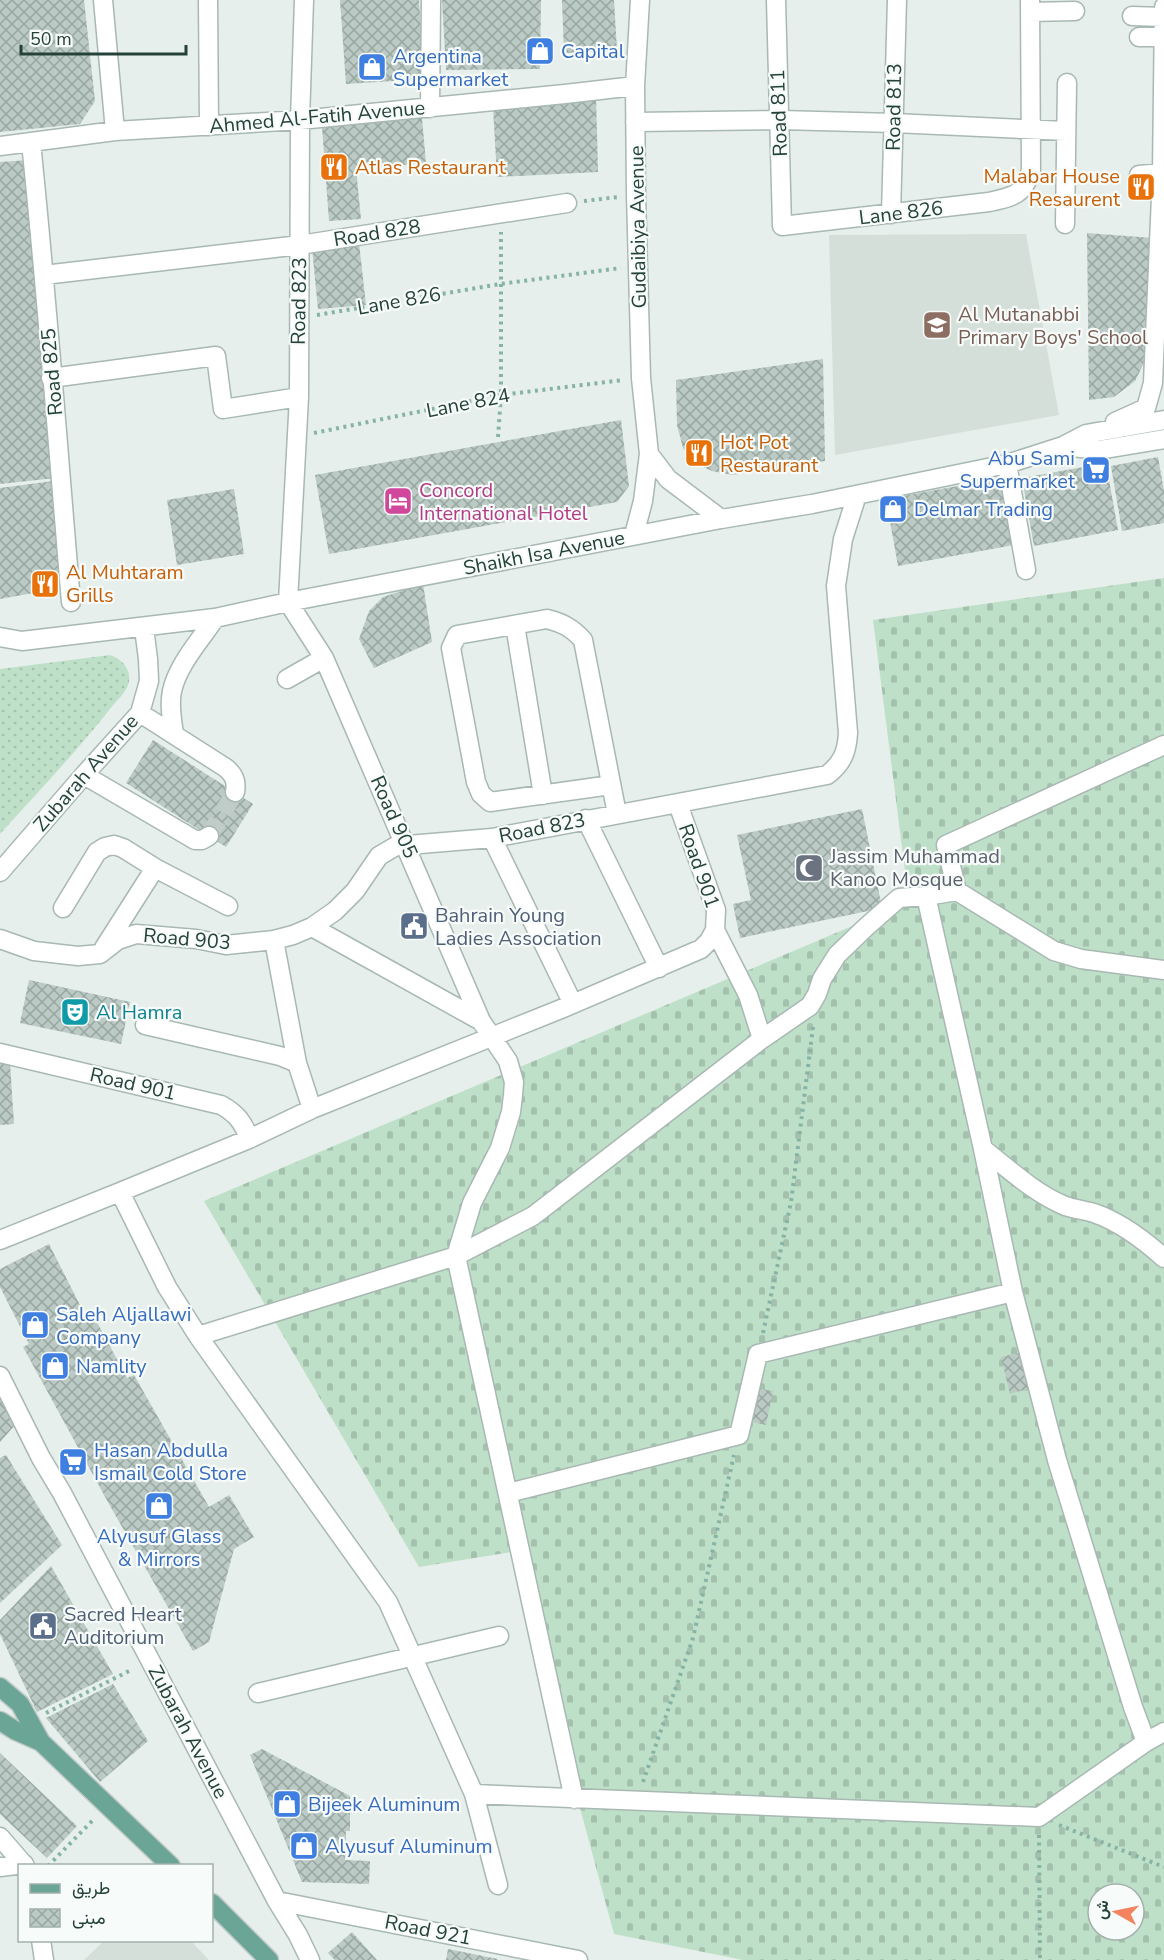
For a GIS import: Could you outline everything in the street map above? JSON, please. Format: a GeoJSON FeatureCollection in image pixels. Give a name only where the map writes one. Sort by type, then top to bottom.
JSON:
{"type":"FeatureCollection","features":[{"type":"Feature","properties":{"kind":"main road"},"geometry":{"type":"LineString","coordinates":[[0,1687],[20,1704],[41,1742],[169,1864]]}},
{"type":"Feature","properties":{"kind":"main road"},"geometry":{"type":"LineString","coordinates":[[0,1721],[41,1742]]}},
{"type":"Feature","properties":{"kind":"main road"},"geometry":{"type":"LineString","coordinates":[[213,1904],[269,1960]]}},
{"type":"Feature","properties":{"kind":"street"},"geometry":{"type":"LineString","coordinates":[[103,0],[115,131]]}},
{"type":"Feature","properties":{"kind":"street"},"geometry":{"type":"LineString","coordinates":[[208,0],[209,126]]}},
{"type":"Feature","properties":{"kind":"street","name":"Road 823"},"geometry":{"type":"LineString","coordinates":[[288,602],[299,397],[300,120],[304,0]]}},
{"type":"Feature","properties":{"kind":"street"},"geometry":{"type":"LineString","coordinates":[[430,108],[431,0]]}},
{"type":"Feature","properties":{"kind":"street","name":"Gudaibiya Avenue"},"geometry":{"type":"LineString","coordinates":[[634,535],[643,501],[649,454],[641,378],[636,195],[635,86],[640,0]]}},
{"type":"Feature","properties":{"kind":"street","name":"Road 811"},"geometry":{"type":"LineString","coordinates":[[776,0],[782,226]]}},
{"type":"Feature","properties":{"kind":"street","name":"Road 813"},"geometry":{"type":"LineString","coordinates":[[891,214],[897,0]]}},
{"type":"Feature","properties":{"kind":"street"},"geometry":{"type":"LineString","coordinates":[[1031,130],[1030,6],[1075,11]]}},
{"type":"Feature","properties":{"kind":"street"},"geometry":{"type":"LineString","coordinates":[[1086,434],[1146,408],[1160,352],[1164,7]]}},
{"type":"Feature","properties":{"kind":"street"},"geometry":{"type":"LineString","coordinates":[[1132,16],[1164,17]]}},
{"type":"Feature","properties":{"kind":"street"},"geometry":{"type":"LineString","coordinates":[[1139,36],[1164,37]]}},
{"type":"Feature","properties":{"kind":"street"},"geometry":{"type":"LineString","coordinates":[[1065,224],[1066,83]]}},
{"type":"Feature","properties":{"kind":"street","name":"Ahmed Al-Fatih Avenue"},"geometry":{"type":"LineString","coordinates":[[0,146],[31,143],[62,133],[300,120],[635,86]]}},
{"type":"Feature","properties":{"kind":"street"},"geometry":{"type":"LineString","coordinates":[[635,122],[780,120],[1066,130]]}},
{"type":"Feature","properties":{"kind":"street","name":"Lane 826"},"geometry":{"type":"LineString","coordinates":[[782,226],[989,202],[1018,193],[1027,184],[1031,170],[1031,130]]}},
{"type":"Feature","properties":{"kind":"street","name":"Road 825"},"geometry":{"type":"LineString","coordinates":[[31,143],[71,602]]}},
{"type":"Feature","properties":{"kind":"street"},"geometry":{"type":"LineString","coordinates":[[1139,175],[1162,173]]}},
{"type":"Feature","properties":{"kind":"street","name":"Road 828"},"geometry":{"type":"LineString","coordinates":[[44,275],[300,245],[567,203]]}},
{"type":"Feature","properties":{"kind":"street"},"geometry":{"type":"LineString","coordinates":[[51,378],[216,356],[223,409],[299,397]]}},
{"type":"Feature","properties":{"kind":"street","name":"Shaikh Isa Avenue"},"geometry":{"type":"LineString","coordinates":[[0,651],[22,641],[215,618],[634,535],[857,495],[1007,464],[1063,446],[1086,434],[1164,420]]}},
{"type":"Feature","properties":{"kind":"street","name":"Shaikh Isa Avenue"},"geometry":{"type":"LineString","coordinates":[[1063,446],[1099,450],[1164,439]]}},
{"type":"Feature","properties":{"kind":"street"},"geometry":{"type":"LineString","coordinates":[[649,454],[669,480],[721,519]]}},
{"type":"Feature","properties":{"kind":"street"},"geometry":{"type":"LineString","coordinates":[[1007,464],[1026,570]]}},
{"type":"Feature","properties":{"kind":"street","name":"Road 901"},"geometry":{"type":"LineString","coordinates":[[0,1240],[249,1139],[486,1029],[573,1004],[701,949],[715,930],[716,910],[678,804],[826,775],[844,758],[848,747],[836,586],[843,539],[857,495]]}},
{"type":"Feature","properties":{"kind":"street","name":"Road 905"},"geometry":{"type":"LineString","coordinates":[[288,602],[324,658],[486,1029],[508,1061],[514,1082],[511,1112],[500,1148],[472,1203],[456,1256]]}},
{"type":"Feature","properties":{"kind":"street"},"geometry":{"type":"LineString","coordinates":[[174,734],[171,710],[172,692],[179,672],[215,618]]}},
{"type":"Feature","properties":{"kind":"street"},"geometry":{"type":"LineString","coordinates":[[611,785],[490,802],[481,794],[476,782],[451,648],[457,635],[547,619],[561,622],[574,630],[582,640],[617,814]]}},
{"type":"Feature","properties":{"kind":"street"},"geometry":{"type":"LineString","coordinates":[[515,625],[543,795]]}},
{"type":"Feature","properties":{"kind":"street","name":"Zubarah Avenue"},"geometry":{"type":"LineString","coordinates":[[0,872],[140,713],[148,681],[144,628]]}},
{"type":"Feature","properties":{"kind":"street","name":"Shaikh Isa Avenue"},"geometry":{"type":"LineString","coordinates":[[0,637],[22,641]]}},
{"type":"Feature","properties":{"kind":"street"},"geometry":{"type":"LineString","coordinates":[[287,679],[324,658]]}},
{"type":"Feature","properties":{"kind":"street"},"geometry":{"type":"LineString","coordinates":[[140,713],[232,773],[236,784],[235,792]]}},
{"type":"Feature","properties":{"kind":"street"},"geometry":{"type":"LineString","coordinates":[[957,891],[946,846],[1164,745]]}},
{"type":"Feature","properties":{"kind":"street"},"geometry":{"type":"LineString","coordinates":[[84,774],[195,840],[202,840],[208,836]]}},
{"type":"Feature","properties":{"kind":"street","name":"Road 823"},"geometry":{"type":"LineString","coordinates":[[406,844],[492,838],[678,804]]}},
{"type":"Feature","properties":{"kind":"street"},"geometry":{"type":"LineString","coordinates":[[586,819],[659,968]]}},
{"type":"Feature","properties":{"kind":"street"},"geometry":{"type":"LineString","coordinates":[[492,838],[573,1004]]}},
{"type":"Feature","properties":{"kind":"street","name":"Road 903"},"geometry":{"type":"LineString","coordinates":[[100,954],[118,940],[136,934],[196,939],[226,945],[257,943],[293,934],[312,927],[335,911],[355,891],[379,856],[390,848],[406,844]]}},
{"type":"Feature","properties":{"kind":"street"},"geometry":{"type":"LineString","coordinates":[[63,908],[97,852],[114,845],[228,906]]}},
{"type":"Feature","properties":{"kind":"street"},"geometry":{"type":"LineString","coordinates":[[2,942],[48,954],[78,956],[100,954],[155,868]]}},
{"type":"Feature","properties":{"kind":"street"},"geometry":{"type":"LineString","coordinates":[[198,1336],[456,1256],[533,1216],[762,1039],[810,1006],[822,979],[837,955],[899,898],[926,897],[957,891],[1054,951],[1081,959],[1164,970]]}},
{"type":"Feature","properties":{"kind":"street"},"geometry":{"type":"LineString","coordinates":[[926,897],[1013,1292],[1058,1460],[1133,1707],[1146,1742]]}},
{"type":"Feature","properties":{"kind":"street"},"geometry":{"type":"LineString","coordinates":[[312,927],[486,1029]]}},
{"type":"Feature","properties":{"kind":"street"},"geometry":{"type":"LineString","coordinates":[[715,930],[748,995],[762,1039]]}},
{"type":"Feature","properties":{"kind":"street"},"geometry":{"type":"LineString","coordinates":[[274,940],[297,1063],[312,1109]]}},
{"type":"Feature","properties":{"kind":"street"},"geometry":{"type":"LineString","coordinates":[[145,1025],[280,1056],[297,1063]]}},
{"type":"Feature","properties":{"kind":"street","name":"Road 901"},"geometry":{"type":"LineString","coordinates":[[0,1053],[221,1105],[231,1110],[239,1118],[249,1139]]}},
{"type":"Feature","properties":{"kind":"street"},"geometry":{"type":"LineString","coordinates":[[983,1149],[1034,1190],[1064,1206],[1095,1213],[1124,1228],[1149,1244],[1164,1258]]}},
{"type":"Feature","properties":{"kind":"street"},"geometry":{"type":"LineString","coordinates":[[120,1192],[167,1287],[198,1336],[388,1602],[474,1794],[498,1885]]}},
{"type":"Feature","properties":{"kind":"street"},"geometry":{"type":"LineString","coordinates":[[456,1256],[574,1799]]}},
{"type":"Feature","properties":{"kind":"street"},"geometry":{"type":"LineString","coordinates":[[508,1493],[739,1435],[758,1354],[1013,1292]]}},
{"type":"Feature","properties":{"kind":"street","name":"Zubarah Avenue"},"geometry":{"type":"LineString","coordinates":[[0,1376],[310,1960]]}},
{"type":"Feature","properties":{"kind":"street"},"geometry":{"type":"LineString","coordinates":[[258,1693],[499,1636]]}},
{"type":"Feature","properties":{"kind":"street"},"geometry":{"type":"LineString","coordinates":[[474,1794],[1039,1816],[1164,1732]]}},
{"type":"Feature","properties":{"kind":"street"},"geometry":{"type":"LineString","coordinates":[[0,1837],[24,1864]]}},
{"type":"Feature","properties":{"kind":"street"},"geometry":{"type":"LineString","coordinates":[[0,1867],[18,1866]]}},
{"type":"Feature","properties":{"kind":"street","name":"Road 921"},"geometry":{"type":"LineString","coordinates":[[277,1901],[578,1960]]}},
{"type":"Feature","properties":{"kind":"street"},"geometry":{"type":"LineString","coordinates":[[41,1942],[44,1960]]}},
{"type":"Feature","properties":{"kind":"path"},"geometry":{"type":"LineString","coordinates":[[567,203],[636,195]]}},
{"type":"Feature","properties":{"kind":"path"},"geometry":{"type":"LineString","coordinates":[[498,437],[501,395],[501,213]]}},
{"type":"Feature","properties":{"kind":"path","name":"Lane 826"},"geometry":{"type":"LineString","coordinates":[[299,318],[500,284],[638,266]]}},
{"type":"Feature","properties":{"kind":"path","name":"Lane 824"},"geometry":{"type":"LineString","coordinates":[[296,437],[501,395],[641,378]]}},
{"type":"Feature","properties":{"kind":"path"},"geometry":{"type":"LineString","coordinates":[[758,1354],[791,1202],[817,994]]}},
{"type":"Feature","properties":{"kind":"path"},"geometry":{"type":"LineString","coordinates":[[637,1800],[693,1638],[739,1435]]}},
{"type":"Feature","properties":{"kind":"path"},"geometry":{"type":"LineString","coordinates":[[30,1721],[150,1660]]}},
{"type":"Feature","properties":{"kind":"path"},"geometry":{"type":"LineString","coordinates":[[50,1864],[107,1805]]}},
{"type":"Feature","properties":{"kind":"path"},"geometry":{"type":"LineString","coordinates":[[1040,1960],[1039,1816],[1164,1867]]}},
{"type":"Feature","properties":{"kind":"shaded area","name":"Al Mutanabbi Primary Boys' School"},"geometry":{"type":"Polygon","coordinates":[[[1026,234],[1059,415],[835,455],[829,235],[1026,234]]]}},
{"type":"Feature","properties":{"kind":"shaded area"},"geometry":{"type":"Polygon","coordinates":[[[103,1942],[192,1942],[209,1960],[84,1960],[103,1942]]]}},
{"type":"Feature","properties":{"kind":"green space"},"geometry":{"type":"Polygon","coordinates":[[[1164,578],[1164,1960],[743,1960],[614,1934],[511,1552],[419,1567],[204,1201],[909,902],[873,620],[1164,578]]]}},
{"type":"Feature","properties":{"kind":"green space"},"geometry":{"type":"Polygon","coordinates":[[[110,655],[122,662],[129,673],[126,689],[70,757],[0,834],[0,669],[110,655]]]}},
{"type":"Feature","properties":{"kind":"building"},"geometry":{"type":"Polygon","coordinates":[[[0,0],[84,0],[95,101],[80,124],[0,132],[0,0]]]}},
{"type":"Feature","properties":{"kind":"building"},"geometry":{"type":"Polygon","coordinates":[[[340,0],[419,0],[424,79],[346,84],[340,0]]]}},
{"type":"Feature","properties":{"kind":"building"},"geometry":{"type":"Polygon","coordinates":[[[442,0],[541,0],[540,69],[446,70],[442,0]]]}},
{"type":"Feature","properties":{"kind":"building"},"geometry":{"type":"Polygon","coordinates":[[[562,0],[614,0],[617,51],[564,53],[562,0]]]}},
{"type":"Feature","properties":{"kind":"building"},"geometry":{"type":"Polygon","coordinates":[[[596,97],[598,172],[497,177],[493,107],[596,97]]]}},
{"type":"Feature","properties":{"kind":"building"},"geometry":{"type":"Polygon","coordinates":[[[422,118],[426,163],[356,169],[361,219],[329,221],[322,127],[422,118]]]}},
{"type":"Feature","properties":{"kind":"building"},"geometry":{"type":"Polygon","coordinates":[[[30,160],[56,478],[0,484],[0,162],[30,160]]]}},
{"type":"Feature","properties":{"kind":"building"},"geometry":{"type":"Polygon","coordinates":[[[1087,233],[1153,238],[1147,357],[1135,381],[1114,397],[1089,400],[1087,233]]]}},
{"type":"Feature","properties":{"kind":"building"},"geometry":{"type":"Polygon","coordinates":[[[359,243],[366,305],[318,309],[312,248],[359,243]]]}},
{"type":"Feature","properties":{"kind":"building"},"geometry":{"type":"Polygon","coordinates":[[[823,359],[825,461],[732,475],[712,471],[695,463],[683,448],[677,425],[676,380],[823,359]]]}},
{"type":"Feature","properties":{"kind":"building"},"geometry":{"type":"Polygon","coordinates":[[[621,420],[629,486],[617,502],[329,554],[315,475],[621,420]]]}},
{"type":"Feature","properties":{"kind":"building"},"geometry":{"type":"Polygon","coordinates":[[[1158,457],[1164,491],[1164,523],[1122,531],[1111,466],[1158,457]]]}},
{"type":"Feature","properties":{"kind":"building"},"geometry":{"type":"Polygon","coordinates":[[[1106,463],[1118,530],[1034,546],[1022,478],[1106,463]]]}},
{"type":"Feature","properties":{"kind":"building"},"geometry":{"type":"Polygon","coordinates":[[[1002,478],[1014,545],[898,566],[886,499],[1002,478]]]}},
{"type":"Feature","properties":{"kind":"building"},"geometry":{"type":"Polygon","coordinates":[[[53,481],[61,588],[0,599],[0,488],[53,481]]]}},
{"type":"Feature","properties":{"kind":"building"},"geometry":{"type":"Polygon","coordinates":[[[234,489],[244,554],[177,565],[167,500],[234,489]]]}},
{"type":"Feature","properties":{"kind":"building"},"geometry":{"type":"Polygon","coordinates":[[[423,584],[432,642],[374,668],[359,639],[369,611],[383,597],[423,584]]]}},
{"type":"Feature","properties":{"kind":"building"},"geometry":{"type":"Polygon","coordinates":[[[153,740],[253,804],[226,847],[126,783],[153,740]]]}},
{"type":"Feature","properties":{"kind":"building","name":"Jassim Muhammad Kanoo Mosque"},"geometry":{"type":"Polygon","coordinates":[[[862,809],[882,908],[740,938],[733,904],[751,900],[737,835],[862,809]]]}},
{"type":"Feature","properties":{"kind":"building","name":"Al Hamra"},"geometry":{"type":"Polygon","coordinates":[[[29,980],[130,1002],[121,1044],[20,1023],[29,980]]]}},
{"type":"Feature","properties":{"kind":"building"},"geometry":{"type":"Polygon","coordinates":[[[10,1063],[14,1124],[0,1125],[0,1064],[10,1063]]]}},
{"type":"Feature","properties":{"kind":"building"},"geometry":{"type":"Polygon","coordinates":[[[49,1244],[85,1315],[91,1311],[127,1378],[134,1375],[209,1507],[229,1495],[254,1537],[234,1549],[209,1642],[193,1651],[23,1347],[29,1344],[0,1287],[0,1269],[49,1244]]]}},
{"type":"Feature","properties":{"kind":"building"},"geometry":{"type":"Polygon","coordinates":[[[1019,1353],[1028,1389],[1010,1394],[1001,1357],[1019,1353]]]}},
{"type":"Feature","properties":{"kind":"building"},"geometry":{"type":"Polygon","coordinates":[[[754,1388],[773,1391],[766,1425],[747,1421],[754,1388]]]}},
{"type":"Feature","properties":{"kind":"building"},"geometry":{"type":"Polygon","coordinates":[[[0,1393],[16,1424],[0,1442],[0,1393]]]}},
{"type":"Feature","properties":{"kind":"building"},"geometry":{"type":"Polygon","coordinates":[[[6,1455],[62,1545],[0,1603],[0,1458],[6,1455]]]}},
{"type":"Feature","properties":{"kind":"building","name":"Sacred Heart Auditorium"},"geometry":{"type":"Polygon","coordinates":[[[51,1566],[113,1674],[37,1712],[0,1634],[0,1620],[51,1566]]]}},
{"type":"Feature","properties":{"kind":"building"},"geometry":{"type":"Polygon","coordinates":[[[113,1684],[148,1741],[100,1782],[46,1718],[113,1684]]]}},
{"type":"Feature","properties":{"kind":"building"},"geometry":{"type":"Polygon","coordinates":[[[262,1749],[350,1796],[350,1831],[346,1831],[345,1860],[370,1861],[369,1884],[302,1882],[250,1755],[262,1749]]]}},
{"type":"Feature","properties":{"kind":"building"},"geometry":{"type":"Polygon","coordinates":[[[0,1753],[77,1826],[47,1858],[0,1814],[0,1753]]]}},
{"type":"Feature","properties":{"kind":"building"},"geometry":{"type":"Polygon","coordinates":[[[352,1932],[377,1960],[335,1960],[328,1953],[352,1932]]]}},
{"type":"Feature","properties":{"kind":"building"},"geometry":{"type":"Polygon","coordinates":[[[448,1949],[498,1959],[446,1960],[448,1949]]]}},
{"type":"Feature","properties":{"kind":"tunnel"},"geometry":{"type":"LineString","coordinates":[[209,836],[235,792]]}},
{"type":"Feature","properties":{"kind":"place","name":"Capital"},"geometry":{"type":"Point","coordinates":[540,51]}},
{"type":"Feature","properties":{"kind":"place","name":"Argentina Supermarket"},"geometry":{"type":"Point","coordinates":[372,67]}},
{"type":"Feature","properties":{"kind":"place","name":"Atlas Restaurant"},"geometry":{"type":"Point","coordinates":[334,167]}},
{"type":"Feature","properties":{"kind":"place","name":"Malabar House Resaurent"},"geometry":{"type":"Point","coordinates":[1141,187]}},
{"type":"Feature","properties":{"kind":"place","name":"Al Mutanabbi Primary Boys' School"},"geometry":{"type":"Point","coordinates":[937,325]}},
{"type":"Feature","properties":{"kind":"place","name":"Hot Pot Restaurant"},"geometry":{"type":"Point","coordinates":[699,453]}},
{"type":"Feature","properties":{"kind":"place","name":"Abu Sami Supermarket"},"geometry":{"type":"Point","coordinates":[1096,470]}},
{"type":"Feature","properties":{"kind":"place","name":"Concord International Hotel"},"geometry":{"type":"Point","coordinates":[398,501]}},
{"type":"Feature","properties":{"kind":"place","name":"Delmar Trading"},"geometry":{"type":"Point","coordinates":[893,509]}},
{"type":"Feature","properties":{"kind":"place","name":"Al Muhtaram Grills"},"geometry":{"type":"Point","coordinates":[45,584]}},
{"type":"Feature","properties":{"kind":"place","name":"Jassim Muhammad Kanoo Mosque"},"geometry":{"type":"Point","coordinates":[809,868]}},
{"type":"Feature","properties":{"kind":"place","name":"Bahrain Young Ladies Association"},"geometry":{"type":"Point","coordinates":[414,926]}},
{"type":"Feature","properties":{"kind":"place","name":"Al Hamra"},"geometry":{"type":"Point","coordinates":[75,1012]}},
{"type":"Feature","properties":{"kind":"place","name":"Saleh Aljallawi Company"},"geometry":{"type":"Point","coordinates":[35,1325]}},
{"type":"Feature","properties":{"kind":"place","name":"Namlity"},"geometry":{"type":"Point","coordinates":[55,1366]}},
{"type":"Feature","properties":{"kind":"place","name":"Hasan Abdulla Ismail Cold Store"},"geometry":{"type":"Point","coordinates":[73,1462]}},
{"type":"Feature","properties":{"kind":"place","name":"Alyusuf Glass & Mirrors"},"geometry":{"type":"Point","coordinates":[159,1506]}},
{"type":"Feature","properties":{"kind":"place","name":"Sacred Heart Auditorium"},"geometry":{"type":"Point","coordinates":[43,1626]}},
{"type":"Feature","properties":{"kind":"place","name":"Bijeek Aluminum"},"geometry":{"type":"Point","coordinates":[287,1804]}},
{"type":"Feature","properties":{"kind":"place","name":"Alyusuf Aluminum"},"geometry":{"type":"Point","coordinates":[304,1846]}}]}
